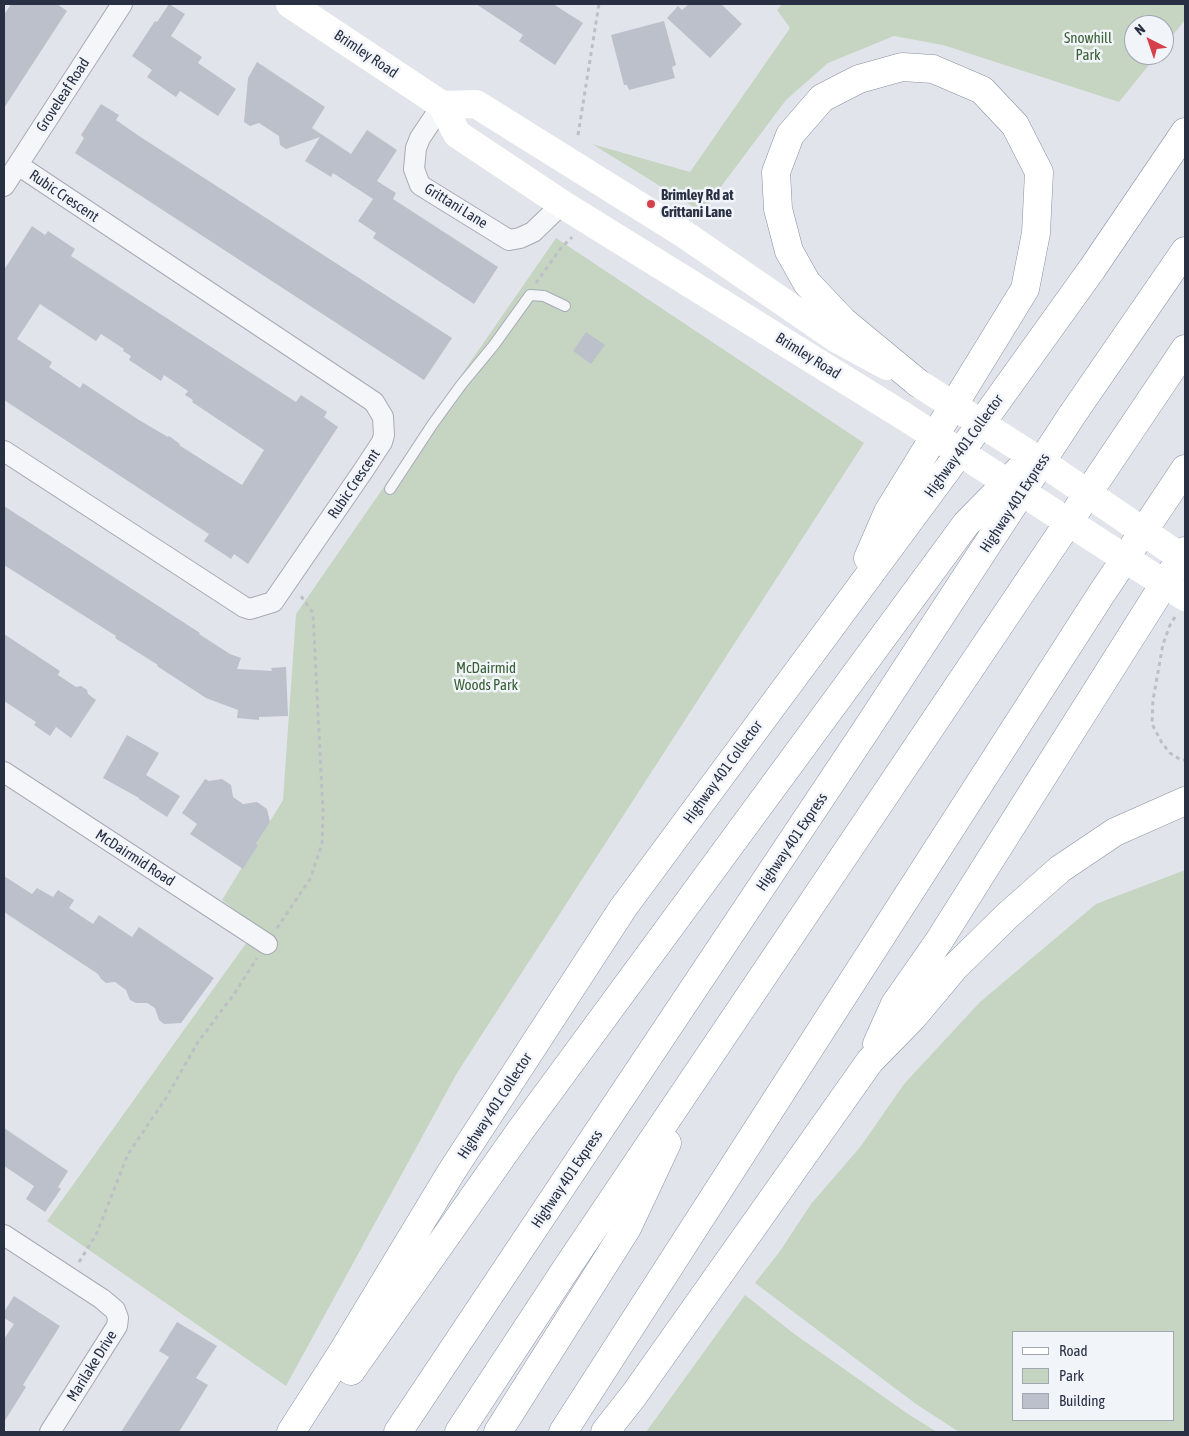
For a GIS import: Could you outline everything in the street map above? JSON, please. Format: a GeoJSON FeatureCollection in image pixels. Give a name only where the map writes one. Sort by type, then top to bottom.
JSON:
{"type":"FeatureCollection","features":[{"type":"Feature","properties":{"kind":"main road","name":"Brimley Road"},"geometry":{"type":"LineString","coordinates":[[290,4],[442,105],[457,134],[562,204],[902,415],[1185,597]]}},
{"type":"Feature","properties":{"kind":"main road"},"geometry":{"type":"LineString","coordinates":[[849,601],[888,512],[1025,289],[1036,233],[1039,172],[1015,125],[982,90],[933,69],[902,67],[859,79],[822,98],[790,135],[776,172],[778,209],[789,251],[807,283],[843,321],[918,383]]}},
{"type":"Feature","properties":{"kind":"main road","name":"Brimley Road"},"geometry":{"type":"LineString","coordinates":[[442,105],[476,104],[680,232],[837,339],[918,383],[1046,465],[1185,560]]}},
{"type":"Feature","properties":{"kind":"main road","name":"Highway 401 Collector"},"geometry":{"type":"LineString","coordinates":[[291,1432],[343,1351],[450,1174],[623,908],[970,440],[1059,316],[1185,132]]}},
{"type":"Feature","properties":{"kind":"main road","name":"Highway 401 Express"},"geometry":{"type":"LineString","coordinates":[[398,1432],[861,738],[1072,415],[1185,251]]}},
{"type":"Feature","properties":{"kind":"main road"},"geometry":{"type":"LineString","coordinates":[[459,1432],[568,1266],[1185,349]]}},
{"type":"Feature","properties":{"kind":"main road"},"geometry":{"type":"LineString","coordinates":[[308,1432],[526,1123],[966,524],[1072,415]]}},
{"type":"Feature","properties":{"kind":"main road"},"geometry":{"type":"LineString","coordinates":[[563,1432],[1095,604],[1185,469]]}},
{"type":"Feature","properties":{"kind":"main road"},"geometry":{"type":"LineString","coordinates":[[870,1062],[895,1004],[939,941],[1185,551]]}},
{"type":"Feature","properties":{"kind":"main road"},"geometry":{"type":"LineString","coordinates":[[605,1432],[634,1396],[870,1062],[913,1017],[955,967],[1008,915],[1060,869],[1115,832],[1185,801]]}},
{"type":"Feature","properties":{"kind":"main road"},"geometry":{"type":"LineString","coordinates":[[498,1432],[627,1228],[703,1068]]}},
{"type":"Feature","properties":{"kind":"street","name":"Groveleaf Road"},"geometry":{"type":"LineString","coordinates":[[4,186],[122,4]]}},
{"type":"Feature","properties":{"kind":"street","name":"Grittani Lane"},"geometry":{"type":"LineString","coordinates":[[442,105],[420,138],[416,148],[414,169],[420,185],[509,240],[520,238],[533,232],[562,204]]}},
{"type":"Feature","properties":{"kind":"street","name":"Rubic Crescent"},"geometry":{"type":"LineString","coordinates":[[4,451],[244,607],[250,609],[273,602],[363,471],[382,442],[384,435],[383,417],[374,402],[18,165]]}},
{"type":"Feature","properties":{"kind":"street","name":"McDairmid Road"},"geometry":{"type":"LineString","coordinates":[[4,772],[267,944]]}},
{"type":"Feature","properties":{"kind":"street","name":"Marilake Drive"},"geometry":{"type":"LineString","coordinates":[[4,1235],[102,1299],[115,1310],[118,1318],[117,1326],[50,1432]]}},
{"type":"Feature","properties":{"kind":"lane"},"geometry":{"type":"LineString","coordinates":[[390,489],[432,424],[494,345],[530,295],[544,296],[565,306]]}},
{"type":"Feature","properties":{"kind":"path"},"geometry":{"type":"LineString","coordinates":[[578,135],[599,4]]}},
{"type":"Feature","properties":{"kind":"path"},"geometry":{"type":"LineString","coordinates":[[530,295],[535,284],[560,249],[572,236]]}},
{"type":"Feature","properties":{"kind":"path"},"geometry":{"type":"LineString","coordinates":[[1170,625],[1163,644],[1153,700],[1152,724],[1162,743],[1170,752],[1181,760],[1185,760]]}},
{"type":"Feature","properties":{"kind":"green space","name":"Snowhill Park"},"geometry":{"type":"Polygon","coordinates":[[[782,4],[1185,4],[1185,20],[1174,34],[1174,15],[1124,15],[1124,65],[1149,65],[1119,102],[943,45],[894,36],[828,63],[786,100],[702,212],[592,144],[690,172],[790,28],[777,10],[782,4]]]}},
{"type":"Feature","properties":{"kind":"green space","name":"McDairmid Woods Park"},"geometry":{"type":"Polygon","coordinates":[[[556,238],[864,443],[457,1073],[286,1386],[47,1221],[257,928],[222,900],[283,800],[296,614],[556,238]]]}},
{"type":"Feature","properties":{"kind":"green space"},"geometry":{"type":"Polygon","coordinates":[[[1185,870],[1185,1432],[959,1432],[916,1404],[755,1283],[780,1251],[811,1204],[861,1146],[904,1084],[980,1002],[1096,904],[1185,870]]]}},
{"type":"Feature","properties":{"kind":"green space"},"geometry":{"type":"Polygon","coordinates":[[[745,1295],[793,1333],[908,1414],[937,1432],[646,1432],[745,1295]]]}},
{"type":"Feature","properties":{"kind":"building"},"geometry":{"type":"Polygon","coordinates":[[[11,4],[57,4],[67,11],[4,108],[4,15],[11,4]]]}},
{"type":"Feature","properties":{"kind":"building"},"geometry":{"type":"Polygon","coordinates":[[[169,4],[185,14],[171,36],[202,57],[198,63],[236,89],[218,116],[180,91],[176,97],[147,77],[152,70],[132,56],[155,21],[157,22],[169,4]]]}},
{"type":"Feature","properties":{"kind":"building"},"geometry":{"type":"Polygon","coordinates":[[[476,4],[553,4],[583,23],[555,65],[519,41],[523,35],[476,4]]]}},
{"type":"Feature","properties":{"kind":"building"},"geometry":{"type":"Polygon","coordinates":[[[689,4],[721,4],[742,24],[710,58],[667,18],[678,6],[682,10],[689,4]]]}},
{"type":"Feature","properties":{"kind":"building"},"geometry":{"type":"Polygon","coordinates":[[[664,21],[676,65],[672,67],[675,78],[629,90],[627,85],[624,85],[611,35],[664,21]]]}},
{"type":"Feature","properties":{"kind":"building"},"geometry":{"type":"Polygon","coordinates":[[[257,62],[325,107],[312,128],[351,154],[367,130],[397,150],[377,181],[396,193],[393,199],[498,267],[474,304],[373,238],[376,233],[358,221],[373,199],[333,173],[331,177],[305,161],[320,137],[286,149],[280,145],[279,136],[259,123],[250,126],[244,122],[248,78],[257,62]]]}},
{"type":"Feature","properties":{"kind":"building"},"geometry":{"type":"Polygon","coordinates":[[[101,104],[119,115],[116,120],[139,136],[452,338],[424,380],[75,153],[84,138],[81,135],[101,104]]]}},
{"type":"Feature","properties":{"kind":"building"},"geometry":{"type":"Polygon","coordinates":[[[32,226],[45,235],[48,231],[75,249],[71,256],[296,402],[301,395],[327,412],[324,417],[338,427],[248,564],[234,554],[231,559],[204,541],[209,534],[4,400],[4,270],[32,226]],[[40,304],[17,339],[52,362],[49,367],[80,388],[83,383],[139,420],[169,436],[179,445],[242,485],[264,450],[192,402],[193,400],[185,395],[188,391],[164,375],[161,381],[129,360],[131,356],[123,351],[124,349],[101,334],[96,341],[40,304]]]}},
{"type":"Feature","properties":{"kind":"building"},"geometry":{"type":"Polygon","coordinates":[[[586,332],[605,345],[591,364],[573,351],[586,332]]]}},
{"type":"Feature","properties":{"kind":"building"},"geometry":{"type":"Polygon","coordinates":[[[4,506],[230,654],[241,658],[237,669],[272,671],[271,668],[286,667],[288,716],[259,717],[259,720],[237,718],[238,710],[206,698],[115,638],[116,636],[4,565],[4,506]]]}},
{"type":"Feature","properties":{"kind":"building"},"geometry":{"type":"Polygon","coordinates":[[[4,634],[60,671],[58,675],[76,687],[81,686],[87,690],[88,694],[96,700],[71,738],[56,727],[50,736],[34,725],[36,722],[4,701],[4,634]]]}},
{"type":"Feature","properties":{"kind":"building"},"geometry":{"type":"Polygon","coordinates":[[[127,735],[159,753],[146,775],[180,796],[167,817],[139,798],[103,778],[127,735]]]}},
{"type":"Feature","properties":{"kind":"building"},"geometry":{"type":"Polygon","coordinates":[[[205,779],[209,781],[222,779],[231,785],[233,797],[243,804],[257,802],[267,809],[270,822],[243,869],[190,834],[197,824],[182,813],[205,779]]]}},
{"type":"Feature","properties":{"kind":"building"},"geometry":{"type":"Polygon","coordinates":[[[4,876],[32,894],[37,888],[53,897],[58,890],[74,900],[69,908],[93,924],[99,915],[132,937],[139,927],[214,978],[181,1023],[164,1024],[159,1020],[155,1008],[147,1003],[136,1003],[130,1000],[126,990],[115,982],[106,983],[98,974],[4,912],[4,876]]]}},
{"type":"Feature","properties":{"kind":"building"},"geometry":{"type":"Polygon","coordinates":[[[4,1128],[68,1171],[58,1187],[61,1189],[45,1212],[26,1199],[34,1186],[4,1166],[4,1128]]]}},
{"type":"Feature","properties":{"kind":"building"},"geometry":{"type":"Polygon","coordinates":[[[14,1296],[60,1326],[23,1385],[26,1387],[4,1422],[4,1339],[14,1324],[4,1318],[4,1312],[14,1296]]]}},
{"type":"Feature","properties":{"kind":"building"},"geometry":{"type":"Polygon","coordinates":[[[177,1322],[217,1346],[196,1378],[208,1385],[179,1432],[121,1432],[169,1357],[159,1351],[177,1322]]]}},
{"type":"Feature","properties":{"kind":"place","name":"Brimley Rd at Grittani Lane"},"geometry":{"type":"Point","coordinates":[651,204]}}]}
